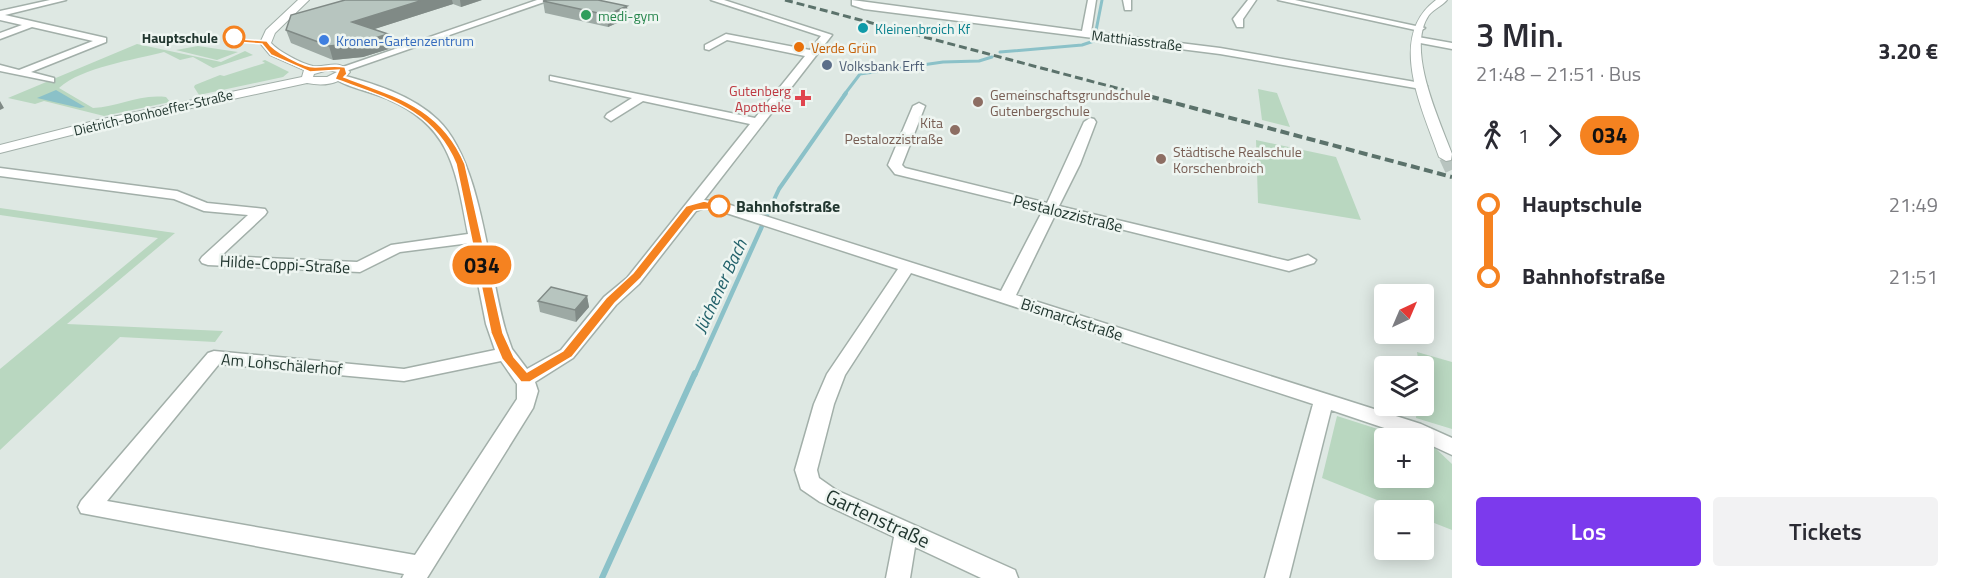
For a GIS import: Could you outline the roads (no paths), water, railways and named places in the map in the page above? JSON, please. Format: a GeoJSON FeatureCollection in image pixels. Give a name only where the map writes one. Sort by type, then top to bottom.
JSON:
{"type":"FeatureCollection","features":[{"type":"Feature","properties":{"kind":"street"},"geometry":{"type":"LineString","coordinates":[[0,16],[62,0]]}},
{"type":"Feature","properties":{"kind":"street"},"geometry":{"type":"LineString","coordinates":[[304,0],[270,32],[265,43],[274,53],[310,74]]}},
{"type":"Feature","properties":{"kind":"street"},"geometry":{"type":"LineString","coordinates":[[340,73],[546,0]]}},
{"type":"Feature","properties":{"kind":"street"},"geometry":{"type":"LineString","coordinates":[[481,22],[497,22],[560,0]]}},
{"type":"Feature","properties":{"kind":"street"},"geometry":{"type":"LineString","coordinates":[[525,379],[567,354],[610,301],[637,276],[826,37],[824,34],[715,0]]}},
{"type":"Feature","properties":{"kind":"street"},"geometry":{"type":"LineString","coordinates":[[1089,34],[1092,0]]}},
{"type":"Feature","properties":{"kind":"street"},"geometry":{"type":"LineString","coordinates":[[1240,25],[1239,19],[1252,0]]}},
{"type":"Feature","properties":{"kind":"street"},"geometry":{"type":"LineString","coordinates":[[1282,0],[1419,34],[1452,46]]}},
{"type":"Feature","properties":{"kind":"street"},"geometry":{"type":"LineString","coordinates":[[1442,0],[1423,18],[1417,58],[1421,87],[1446,157]]}},
{"type":"Feature","properties":{"kind":"street","name":"Matthiasstraße"},"geometry":{"type":"LineString","coordinates":[[856,1],[856,4],[864,6],[1242,55],[1421,87]]}},
{"type":"Feature","properties":{"kind":"street"},"geometry":{"type":"LineString","coordinates":[[0,16],[103,40],[20,73]]}},
{"type":"Feature","properties":{"kind":"street"},"geometry":{"type":"LineString","coordinates":[[0,36],[32,24]]}},
{"type":"Feature","properties":{"kind":"street"},"geometry":{"type":"LineString","coordinates":[[709,47],[726,37],[813,54]]}},
{"type":"Feature","properties":{"kind":"street"},"geometry":{"type":"LineString","coordinates":[[0,68],[50,80]]}},
{"type":"Feature","properties":{"kind":"street"},"geometry":{"type":"LineString","coordinates":[[340,73],[403,102],[425,116],[439,128],[458,158],[495,326],[506,354],[525,379],[530,392],[526,404],[417,573]]}},
{"type":"Feature","properties":{"kind":"street","name":"Dietrich-Bonhoeffer-Straße"},"geometry":{"type":"LineString","coordinates":[[0,149],[310,74],[320,81],[340,73]]}},
{"type":"Feature","properties":{"kind":"street"},"geometry":{"type":"LineString","coordinates":[[554,78],[758,122]]}},
{"type":"Feature","properties":{"kind":"street"},"geometry":{"type":"LineString","coordinates":[[611,117],[640,97]]}},
{"type":"Feature","properties":{"kind":"street","name":"Pestalozzistraße"},"geometry":{"type":"LineString","coordinates":[[919,106],[895,164],[897,170],[1289,266],[1308,260]]}},
{"type":"Feature","properties":{"kind":"street"},"geometry":{"type":"LineString","coordinates":[[1006,298],[1073,164],[1090,122]]}},
{"type":"Feature","properties":{"kind":"street","name":"Hilde-Coppi-Straße"},"geometry":{"type":"LineString","coordinates":[[0,172],[177,195],[204,207],[260,212],[208,260],[360,267],[401,246],[477,237]]}},
{"type":"Feature","properties":{"kind":"street","name":"Bismarckstraße"},"geometry":{"type":"LineString","coordinates":[[690,208],[709,204],[750,216],[1414,429],[1452,447]]}},
{"type":"Feature","properties":{"kind":"street","name":"Gartenstraße"},"geometry":{"type":"LineString","coordinates":[[908,266],[832,381],[809,451],[806,470],[809,483],[820,492],[1006,578]]}},
{"type":"Feature","properties":{"kind":"street","name":"Am Lohschälerhof"},"geometry":{"type":"LineString","coordinates":[[417,573],[89,507],[214,357],[404,375],[506,354]]}},
{"type":"Feature","properties":{"kind":"street"},"geometry":{"type":"LineString","coordinates":[[1277,578],[1324,400]]}},
{"type":"Feature","properties":{"kind":"street"},"geometry":{"type":"LineString","coordinates":[[898,578],[906,532]]}},
{"type":"Feature","properties":{"kind":"water"},"geometry":{"type":"Polygon","coordinates":[[[56,90],[85,107],[80,108],[37,98],[56,90]]]}},
{"type":"Feature","properties":{"kind":"waterway","name":"Jüchener Bach"},"geometry":{"type":"LineString","coordinates":[[1000,52],[1082,45],[1094,41],[1102,0]]}},
{"type":"Feature","properties":{"kind":"waterway","name":"Jüchener Bach"},"geometry":{"type":"LineString","coordinates":[[844,95],[860,74],[943,62],[979,61],[992,57]]}},
{"type":"Feature","properties":{"kind":"waterway","name":"Jüchener Bach"},"geometry":{"type":"LineString","coordinates":[[766,217],[779,189],[846,93]]}},
{"type":"Feature","properties":{"kind":"waterway","name":"Jüchener Bach"},"geometry":{"type":"LineString","coordinates":[[695,375],[767,215]]}},
{"type":"Feature","properties":{"kind":"waterway","name":"Jüchener Bach"},"geometry":{"type":"LineString","coordinates":[[602,578],[695,373]]}},
{"type":"Feature","properties":{"kind":"tunnel"},"geometry":{"type":"LineString","coordinates":[[1446,157],[1452,170]]}},
{"type":"Feature","properties":{"kind":"railway"},"geometry":{"type":"LineString","coordinates":[[785,0],[1143,95]]}},
{"type":"Feature","properties":{"kind":"railway"},"geometry":{"type":"LineString","coordinates":[[1137,93],[1452,177]]}},
{"type":"Feature","properties":{"kind":"place","name":"medi-gym"},"geometry":{"type":"Point","coordinates":[586,15]}},
{"type":"Feature","properties":{"kind":"place","name":"Kleinenbroich Kf"},"geometry":{"type":"Point","coordinates":[863,28]}},
{"type":"Feature","properties":{"kind":"place","name":"Hauptschule"},"geometry":{"type":"Point","coordinates":[234,37]}},
{"type":"Feature","properties":{"kind":"place","name":"Kronen-Gartenzentrum"},"geometry":{"type":"Point","coordinates":[324,40]}},
{"type":"Feature","properties":{"kind":"place","name":"Verde Grün"},"geometry":{"type":"Point","coordinates":[799,47]}},
{"type":"Feature","properties":{"kind":"place","name":"Volksbank Erft"},"geometry":{"type":"Point","coordinates":[827,65]}},
{"type":"Feature","properties":{"kind":"place","name":"Gutenberg Apotheke"},"geometry":{"type":"Point","coordinates":[803,98]}},
{"type":"Feature","properties":{"kind":"place","name":"Gemeinschaftsgrundschule Gutenbergschule"},"geometry":{"type":"Point","coordinates":[978,102]}},
{"type":"Feature","properties":{"kind":"place","name":"Kita Pestalozzistraße"},"geometry":{"type":"Point","coordinates":[955,130]}},
{"type":"Feature","properties":{"kind":"place","name":"Städtische Realschule Korschenbroich"},"geometry":{"type":"Point","coordinates":[1161,159]}},
{"type":"Feature","properties":{"kind":"place","name":"Bahnhofstraße"},"geometry":{"type":"Point","coordinates":[719,206]}}]}
